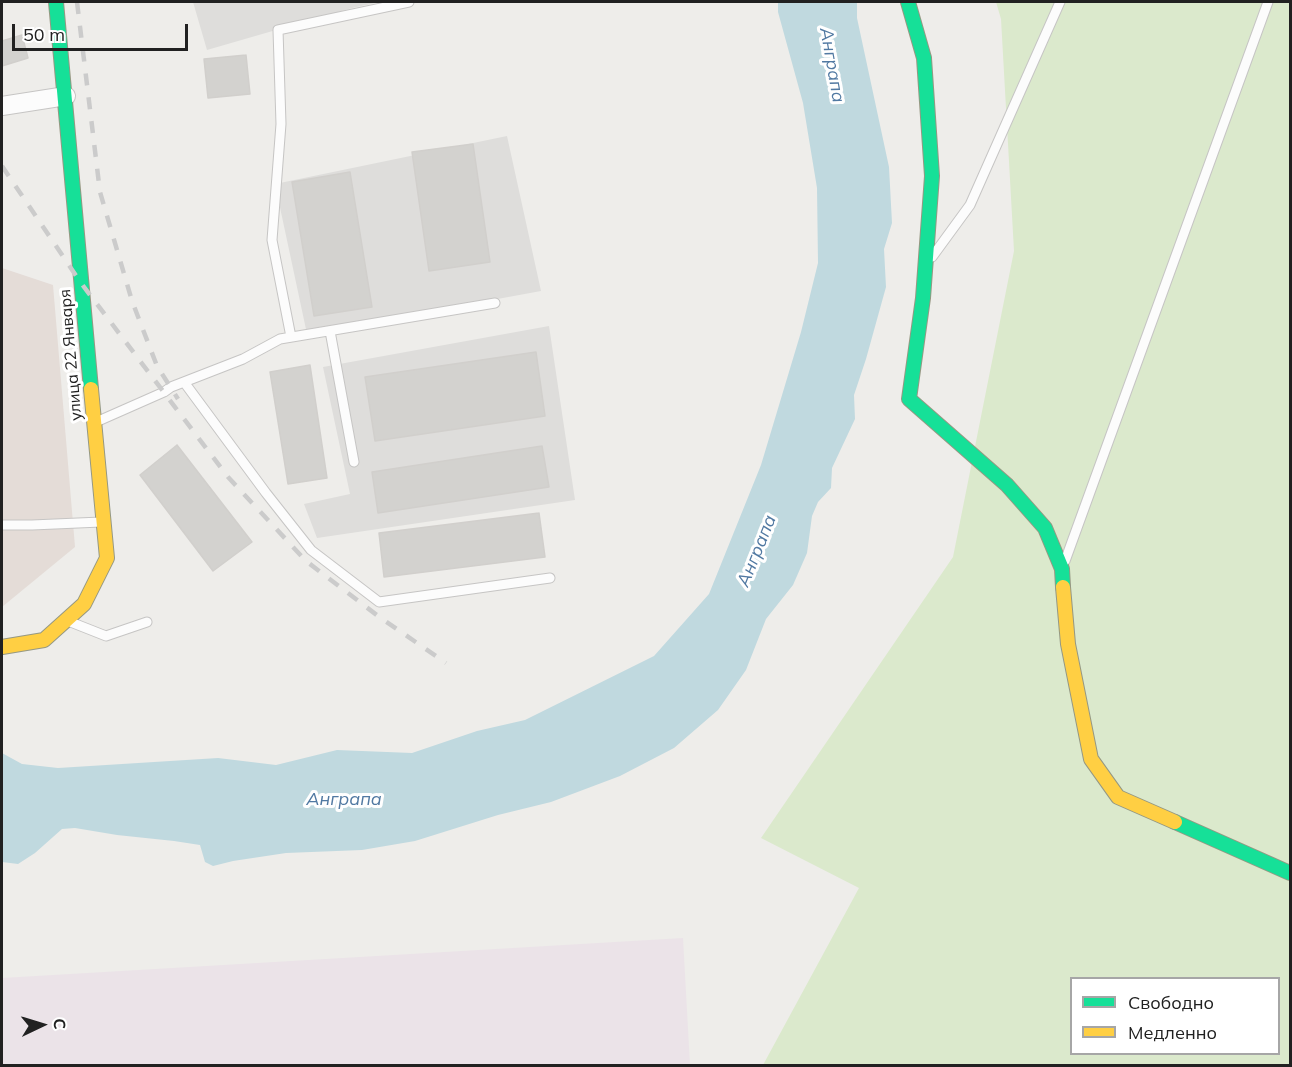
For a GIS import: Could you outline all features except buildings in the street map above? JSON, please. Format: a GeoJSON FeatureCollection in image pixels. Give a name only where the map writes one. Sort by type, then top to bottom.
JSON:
{"type":"FeatureCollection","features":[{"type":"Feature","properties":{"kind":"street","name":"улица 22 Января"},"geometry":{"type":"LineString","coordinates":[[2,647],[44,640],[84,604],[106,558],[56,2]]}},
{"type":"Feature","properties":{"kind":"street"},"geometry":{"type":"LineString","coordinates":[[908,2],[924,58],[932,176],[923,298],[909,399],[1007,485],[1045,528],[1062,569],[1068,644],[1091,759],[1118,797],[1290,873]]}},
{"type":"Feature","properties":{"kind":"street"},"geometry":{"type":"LineString","coordinates":[[2,106],[66,96]]}},
{"type":"Feature","properties":{"kind":"lane"},"geometry":{"type":"LineString","coordinates":[[291,337],[272,240],[281,124],[278,30],[410,2]]}},
{"type":"Feature","properties":{"kind":"lane"},"geometry":{"type":"LineString","coordinates":[[926,266],[970,205],[1060,2]]}},
{"type":"Feature","properties":{"kind":"lane"},"geometry":{"type":"LineString","coordinates":[[1062,569],[1268,2]]}},
{"type":"Feature","properties":{"kind":"lane"},"geometry":{"type":"LineString","coordinates":[[94,423],[243,358],[280,339],[495,303]]}},
{"type":"Feature","properties":{"kind":"lane"},"geometry":{"type":"LineString","coordinates":[[330,331],[354,462]]}},
{"type":"Feature","properties":{"kind":"lane"},"geometry":{"type":"LineString","coordinates":[[184,382],[311,550],[379,602],[550,578]]}},
{"type":"Feature","properties":{"kind":"lane"},"geometry":{"type":"LineString","coordinates":[[2,525],[103,522]]}},
{"type":"Feature","properties":{"kind":"lane"},"geometry":{"type":"LineString","coordinates":[[65,621],[106,636],[147,622]]}},
{"type":"Feature","properties":{"kind":"shaded area"},"geometry":{"type":"Polygon","coordinates":[[[193,2],[380,2],[207,50],[193,2]]]}},
{"type":"Feature","properties":{"kind":"shaded area"},"geometry":{"type":"Polygon","coordinates":[[[507,136],[541,291],[307,334],[275,184],[507,136]]]}},
{"type":"Feature","properties":{"kind":"shaded area"},"geometry":{"type":"Polygon","coordinates":[[[2,268],[53,285],[75,547],[2,607],[2,268]]]}},
{"type":"Feature","properties":{"kind":"shaded area"},"geometry":{"type":"Polygon","coordinates":[[[549,326],[575,500],[317,538],[304,504],[350,494],[323,367],[549,326]]]}},
{"type":"Feature","properties":{"kind":"shaded area"},"geometry":{"type":"Polygon","coordinates":[[[683,938],[690,1065],[2,1065],[2,978],[683,938]]]}},
{"type":"Feature","properties":{"kind":"green space"},"geometry":{"type":"Polygon","coordinates":[[[996,2],[1290,2],[1290,1065],[763,1065],[859,888],[761,838],[953,557],[1014,251],[1001,19],[996,2]]]}},
{"type":"Feature","properties":{"kind":"water","name":"Анграпа"},"geometry":{"type":"Polygon","coordinates":[[[778,2],[857,2],[857,18],[889,167],[892,223],[884,249],[886,287],[854,395],[855,419],[832,468],[831,488],[818,502],[812,516],[807,553],[793,585],[766,619],[746,670],[718,710],[674,748],[620,776],[551,802],[498,815],[415,841],[362,850],[286,853],[213,866],[205,862],[200,845],[75,828],[62,829],[35,853],[18,864],[2,862],[2,753],[22,764],[58,768],[218,758],[276,765],[337,750],[412,753],[477,731],[525,720],[654,656],[709,594],[761,465],[801,332],[818,263],[817,188],[803,103],[778,12],[778,2]]]}},
{"type":"Feature","properties":{"kind":"railway"},"geometry":{"type":"LineString","coordinates":[[77,2],[100,192],[132,301],[157,366],[178,399]]}},
{"type":"Feature","properties":{"kind":"railway"},"geometry":{"type":"LineString","coordinates":[[2,166],[81,283],[228,477],[306,561],[378,616],[446,663]]}},
{"type":"Feature","properties":{"kind":"traffic: fast"},"geometry":{"type":"LineString","coordinates":[[56,2],[91,389]]}},
{"type":"Feature","properties":{"kind":"traffic: fast"},"geometry":{"type":"LineString","coordinates":[[908,2],[924,58],[932,176],[923,298],[909,399],[1007,485],[1045,528],[1062,569],[1063,587]]}},
{"type":"Feature","properties":{"kind":"traffic: fast"},"geometry":{"type":"LineString","coordinates":[[1175,822],[1290,873]]}},
{"type":"Feature","properties":{"kind":"traffic: slow"},"geometry":{"type":"LineString","coordinates":[[2,647],[44,640],[84,604],[107,558],[91,389]]}},
{"type":"Feature","properties":{"kind":"traffic: slow"},"geometry":{"type":"LineString","coordinates":[[1063,587],[1068,644],[1091,759],[1118,797],[1175,822]]}}]}
